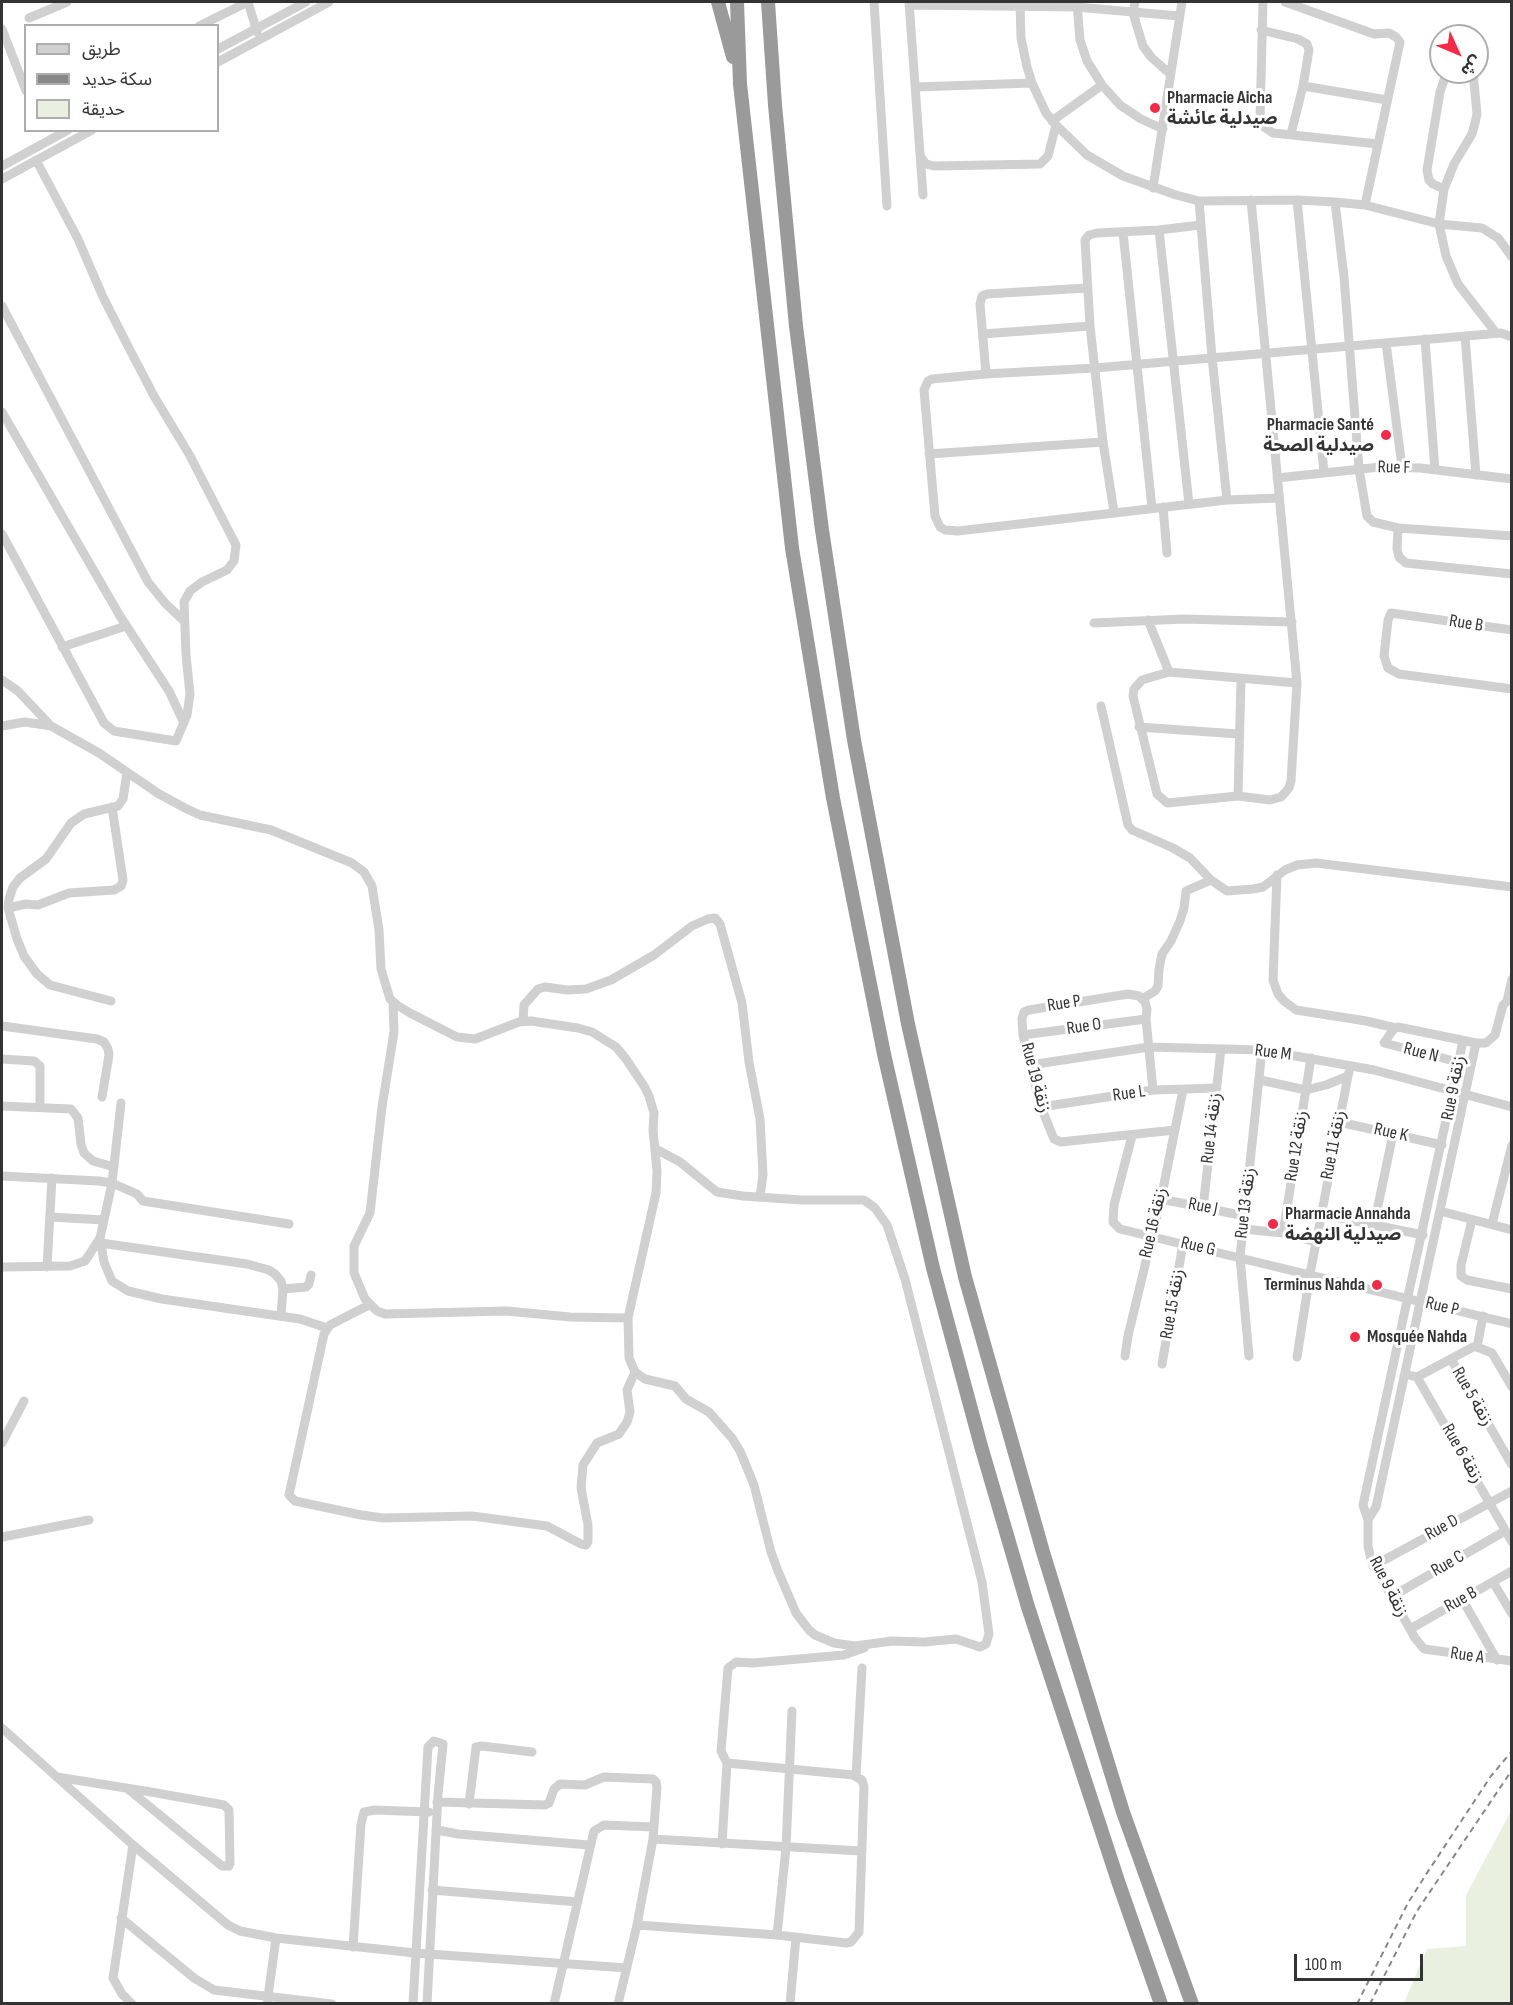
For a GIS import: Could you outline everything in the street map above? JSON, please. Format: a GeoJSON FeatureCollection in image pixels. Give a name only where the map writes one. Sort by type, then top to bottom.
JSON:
{"type":"FeatureCollection","features":[{"type":"Feature","properties":{"kind":"highway"},"geometry":{"type":"LineString","coordinates":[[718,2],[740,84]]}},
{"type":"Feature","properties":{"kind":"highway"},"geometry":{"type":"LineString","coordinates":[[737,2],[740,84],[792,548],[833,798],[884,1054],[933,1268],[990,1478],[1032,1618],[1161,2004]]}},
{"type":"Feature","properties":{"kind":"highway"},"geometry":{"type":"LineString","coordinates":[[768,2],[775,105],[795,315],[822,530],[854,740],[908,1024],[965,1277],[1043,1552],[1124,1812],[1192,2004]]}},
{"type":"Feature","properties":{"kind":"street"},"geometry":{"type":"LineString","coordinates":[[29,18],[67,2]]}},
{"type":"Feature","properties":{"kind":"street"},"geometry":{"type":"LineString","coordinates":[[203,24],[248,2],[260,40]]}},
{"type":"Feature","properties":{"kind":"street"},"geometry":{"type":"LineString","coordinates":[[219,48],[306,2]]}},
{"type":"Feature","properties":{"kind":"street"},"geometry":{"type":"LineString","coordinates":[[219,61],[329,2]]}},
{"type":"Feature","properties":{"kind":"street"},"geometry":{"type":"LineString","coordinates":[[874,2],[887,206]]}},
{"type":"Feature","properties":{"kind":"street"},"geometry":{"type":"LineString","coordinates":[[1135,2],[1133,13],[1143,46],[1151,57],[1170,74]]}},
{"type":"Feature","properties":{"kind":"street"},"geometry":{"type":"LineString","coordinates":[[1153,188],[1182,2]]}},
{"type":"Feature","properties":{"kind":"street"},"geometry":{"type":"LineString","coordinates":[[1263,2],[1261,124],[1267,131],[1378,144]]}},
{"type":"Feature","properties":{"kind":"street"},"geometry":{"type":"LineString","coordinates":[[1285,2],[1374,34],[1389,33],[1400,42],[1365,205]]}},
{"type":"Feature","properties":{"kind":"street"},"geometry":{"type":"LineString","coordinates":[[923,195],[909,3],[1077,4],[1133,13],[1179,16]]}},
{"type":"Feature","properties":{"kind":"street"},"geometry":{"type":"LineString","coordinates":[[1020,4],[1021,38],[1032,83],[1054,123],[1087,154],[1123,176],[1153,188],[1199,201],[1335,202],[1365,205],[1439,224],[1482,228],[1498,238],[1512,257]]}},
{"type":"Feature","properties":{"kind":"street"},"geometry":{"type":"LineString","coordinates":[[1077,4],[1080,40],[1087,62],[1102,84],[1120,105],[1141,119],[1163,129]]}},
{"type":"Feature","properties":{"kind":"street"},"geometry":{"type":"LineString","coordinates":[[2,29],[24,87]]}},
{"type":"Feature","properties":{"kind":"street"},"geometry":{"type":"LineString","coordinates":[[1261,30],[1298,39],[1307,44],[1309,50],[1291,134]]}},
{"type":"Feature","properties":{"kind":"street"},"geometry":{"type":"LineString","coordinates":[[916,87],[1032,83]]}},
{"type":"Feature","properties":{"kind":"street"},"geometry":{"type":"LineString","coordinates":[[921,157],[926,164],[934,166],[1040,164],[1048,156],[1054,123],[1102,84]]}},
{"type":"Feature","properties":{"kind":"street"},"geometry":{"type":"LineString","coordinates":[[1443,84],[1427,170],[1433,184],[1444,189]]}},
{"type":"Feature","properties":{"kind":"street"},"geometry":{"type":"LineString","coordinates":[[1474,84],[1477,114],[1475,123],[1444,189],[1439,224],[1446,255],[1458,284],[1497,333]]}},
{"type":"Feature","properties":{"kind":"street"},"geometry":{"type":"LineString","coordinates":[[1303,86],[1387,100]]}},
{"type":"Feature","properties":{"kind":"street"},"geometry":{"type":"LineString","coordinates":[[46,132],[60,147]]}},
{"type":"Feature","properties":{"kind":"street"},"geometry":{"type":"LineString","coordinates":[[2,166],[64,132]]}},
{"type":"Feature","properties":{"kind":"street"},"geometry":{"type":"LineString","coordinates":[[2,179],[88,132]]}},
{"type":"Feature","properties":{"kind":"street"},"geometry":{"type":"LineString","coordinates":[[2,534],[100,718],[114,731],[176,741],[184,723],[190,694],[184,602],[190,591],[202,582],[227,570],[234,561],[236,545],[189,454],[131,352],[103,297],[78,239],[36,160]]}},
{"type":"Feature","properties":{"kind":"street"},"geometry":{"type":"LineString","coordinates":[[1251,200],[1297,683],[1291,781],[1289,788],[1281,797],[1270,800],[1238,795],[1167,803],[1164,801],[1155,790],[1133,696],[1134,688],[1146,677],[1169,672],[1297,683]]}},
{"type":"Feature","properties":{"kind":"street"},"geometry":{"type":"LineString","coordinates":[[1297,200],[1324,472]]}},
{"type":"Feature","properties":{"kind":"street"},"geometry":{"type":"LineString","coordinates":[[1199,201],[1227,500]]}},
{"type":"Feature","properties":{"kind":"street"},"geometry":{"type":"LineString","coordinates":[[1335,202],[1344,277],[1359,468],[1369,519],[1378,524],[1398,528],[1512,536]]}},
{"type":"Feature","properties":{"kind":"street"},"geometry":{"type":"LineString","coordinates":[[1114,512],[1103,442],[1090,326],[1085,240],[1089,235],[1096,233],[1159,230],[1200,225]]}},
{"type":"Feature","properties":{"kind":"street"},"geometry":{"type":"LineString","coordinates":[[1159,230],[1189,504]]}},
{"type":"Feature","properties":{"kind":"street"},"geometry":{"type":"LineString","coordinates":[[1123,232],[1152,508]]}},
{"type":"Feature","properties":{"kind":"street"},"geometry":{"type":"LineString","coordinates":[[986,374],[980,304],[984,295],[1087,288]]}},
{"type":"Feature","properties":{"kind":"street"},"geometry":{"type":"LineString","coordinates":[[2,306],[148,582],[184,621]]}},
{"type":"Feature","properties":{"kind":"street"},"geometry":{"type":"LineString","coordinates":[[983,334],[1090,326]]}},
{"type":"Feature","properties":{"kind":"street"},"geometry":{"type":"LineString","coordinates":[[1279,498],[1227,500],[958,531],[945,530],[935,516],[924,390],[928,381],[986,374],[1095,368],[1497,333],[1512,336]]}},
{"type":"Feature","properties":{"kind":"street"},"geometry":{"type":"LineString","coordinates":[[1465,336],[1476,475]]}},
{"type":"Feature","properties":{"kind":"street"},"geometry":{"type":"LineString","coordinates":[[1425,339],[1435,470]]}},
{"type":"Feature","properties":{"kind":"street"},"geometry":{"type":"LineString","coordinates":[[1386,343],[1402,467]]}},
{"type":"Feature","properties":{"kind":"street"},"geometry":{"type":"LineString","coordinates":[[2,412],[126,626],[169,691],[184,723]]}},
{"type":"Feature","properties":{"kind":"street"},"geometry":{"type":"LineString","coordinates":[[929,454],[1103,442]]}},
{"type":"Feature","properties":{"kind":"street","name":"Rue F"},"geometry":{"type":"LineString","coordinates":[[1277,478],[1359,468],[1402,467],[1512,478]]}},
{"type":"Feature","properties":{"kind":"street"},"geometry":{"type":"LineString","coordinates":[[1163,507],[1167,553]]}},
{"type":"Feature","properties":{"kind":"street"},"geometry":{"type":"LineString","coordinates":[[1398,528],[1397,549],[1399,557],[1406,563],[1512,574]]}},
{"type":"Feature","properties":{"kind":"street","name":"Rue B"},"geometry":{"type":"LineString","coordinates":[[1512,630],[1391,613],[1388,620],[1384,656],[1388,668],[1392,671],[1415,678],[1512,689]]}},
{"type":"Feature","properties":{"kind":"street"},"geometry":{"type":"LineString","coordinates":[[1094,623],[1184,619],[1292,622]]}},
{"type":"Feature","properties":{"kind":"street"},"geometry":{"type":"LineString","coordinates":[[1148,620],[1169,672]]}},
{"type":"Feature","properties":{"kind":"street"},"geometry":{"type":"LineString","coordinates":[[62,647],[126,626]]}},
{"type":"Feature","properties":{"kind":"street"},"geometry":{"type":"LineString","coordinates":[[1238,795],[1240,679]]}},
{"type":"Feature","properties":{"kind":"street"},"geometry":{"type":"LineString","coordinates":[[2,680],[18,691],[51,726],[99,753],[172,802],[200,815],[271,830],[338,856],[364,872],[374,895],[381,969],[390,999],[400,1008],[457,1037],[475,1039],[523,1021],[578,1028],[592,1032],[616,1047],[649,1096],[654,1113],[656,1193],[628,1318],[629,1358],[635,1372],[645,1379],[675,1386],[686,1399],[709,1412],[732,1438],[754,1485],[771,1552],[796,1613],[808,1630],[834,1643],[844,1645],[865,1646],[892,1641],[924,1642],[956,1639],[980,1647],[984,1646],[990,1638],[982,1582],[905,1279],[887,1225],[875,1208],[864,1200],[760,1197],[717,1192],[680,1162],[656,1149]]}},
{"type":"Feature","properties":{"kind":"street"},"geometry":{"type":"LineString","coordinates":[[1101,706],[1128,825],[1132,830],[1190,858],[1211,880],[1227,891],[1263,887],[1278,875],[1297,866],[1316,864],[1512,887]]}},
{"type":"Feature","properties":{"kind":"street"},"geometry":{"type":"LineString","coordinates":[[2,726],[25,722],[51,726]]}},
{"type":"Feature","properties":{"kind":"street"},"geometry":{"type":"LineString","coordinates":[[1139,727],[1238,734]]}},
{"type":"Feature","properties":{"kind":"street"},"geometry":{"type":"LineString","coordinates":[[111,1001],[50,985],[37,974],[24,956],[5,896],[20,878],[46,859],[71,824],[84,814],[118,806],[123,799],[127,772]]}},
{"type":"Feature","properties":{"kind":"street"},"geometry":{"type":"LineString","coordinates":[[8,908],[26,904],[38,905],[69,894],[114,890],[121,886],[123,880],[112,807]]}},
{"type":"Feature","properties":{"kind":"street"},"geometry":{"type":"LineString","coordinates":[[1278,875],[1273,980],[1278,994],[1288,1005],[1296,1010],[1366,1021],[1463,1041]]}},
{"type":"Feature","properties":{"kind":"street"},"geometry":{"type":"LineString","coordinates":[[1153,1090],[1147,1009],[1142,999],[1155,991],[1158,986],[1160,962],[1182,915],[1186,891],[1211,880]]}},
{"type":"Feature","properties":{"kind":"street"},"geometry":{"type":"LineString","coordinates":[[523,1021],[524,1005],[538,989],[545,987],[586,989],[611,980],[654,955],[692,926],[708,918],[715,918],[720,924],[742,1003],[749,1062],[760,1119],[763,1174],[760,1197]]}},
{"type":"Feature","properties":{"kind":"street"},"geometry":{"type":"LineString","coordinates":[[1476,1043],[1486,1043],[1492,1038],[1509,999],[1512,979]]}},
{"type":"Feature","properties":{"kind":"street","name":"Rue P"},"geometry":{"type":"LineString","coordinates":[[1037,1009],[1128,994],[1136,994],[1142,999]]}},
{"type":"Feature","properties":{"kind":"street"},"geometry":{"type":"LineString","coordinates":[[393,1002],[393,1032],[381,1107],[370,1213],[358,1233],[354,1246],[354,1273],[369,1305],[385,1314],[507,1311],[570,1317],[628,1318]]}},
{"type":"Feature","properties":{"kind":"street","name":"Rue 19 زنقة"},"geometry":{"type":"LineString","coordinates":[[1037,1009],[1024,1012],[1023,1035],[1029,1065],[1052,1137],[1061,1142],[1132,1136]]}},
{"type":"Feature","properties":{"kind":"street","name":"Rue O"},"geometry":{"type":"LineString","coordinates":[[1023,1035],[1146,1019]]}},
{"type":"Feature","properties":{"kind":"street"},"geometry":{"type":"LineString","coordinates":[[2,1026],[97,1039],[104,1042],[109,1055],[102,1097]]}},
{"type":"Feature","properties":{"kind":"street","name":"Rue N"},"geometry":{"type":"LineString","coordinates":[[1400,1028],[1384,1043],[1458,1062]]}},
{"type":"Feature","properties":{"kind":"street","name":"Rue 9 زنقة"},"geometry":{"type":"LineString","coordinates":[[1368,1520],[1376,1507],[1476,1043],[1463,1041],[1363,1505],[1368,1520],[1368,1546],[1374,1566],[1424,1649]]}},
{"type":"Feature","properties":{"kind":"street","name":"Rue M"},"geometry":{"type":"LineString","coordinates":[[1029,1065],[1149,1047],[1262,1050],[1311,1058],[1349,1071],[1374,1070],[1512,1107]]}},
{"type":"Feature","properties":{"kind":"street","name":"Rue 14 زنقة"},"geometry":{"type":"LineString","coordinates":[[1203,1208],[1221,1048]]}},
{"type":"Feature","properties":{"kind":"street","name":"Rue 13 زنقة"},"geometry":{"type":"LineString","coordinates":[[1249,1356],[1240,1257],[1262,1050]]}},
{"type":"Feature","properties":{"kind":"street","name":"Rue 12 زنقة"},"geometry":{"type":"LineString","coordinates":[[1283,1233],[1311,1058]]}},
{"type":"Feature","properties":{"kind":"street"},"geometry":{"type":"LineString","coordinates":[[2,1059],[34,1061],[40,1066],[40,1107]]}},
{"type":"Feature","properties":{"kind":"street"},"geometry":{"type":"LineString","coordinates":[[1260,1080],[1305,1090],[1326,1085],[1349,1071]]}},
{"type":"Feature","properties":{"kind":"street","name":"Rue 11 زنقة"},"geometry":{"type":"LineString","coordinates":[[1298,1356],[1310,1274],[1349,1071]]}},
{"type":"Feature","properties":{"kind":"street","name":"Rue L"},"geometry":{"type":"LineString","coordinates":[[1041,1107],[1153,1090],[1217,1088]]}},
{"type":"Feature","properties":{"kind":"street","name":"Rue 16 زنقة"},"geometry":{"type":"LineString","coordinates":[[1125,1356],[1183,1090]]}},
{"type":"Feature","properties":{"kind":"street"},"geometry":{"type":"LineString","coordinates":[[122,1103],[112,1183],[100,1241],[104,1262],[112,1281],[128,1291],[162,1299],[300,1319],[327,1328]]}},
{"type":"Feature","properties":{"kind":"street"},"geometry":{"type":"LineString","coordinates":[[2,1106],[70,1109],[78,1118],[84,1153],[93,1161],[114,1167]]}},
{"type":"Feature","properties":{"kind":"street","name":"Rue K"},"geometry":{"type":"LineString","coordinates":[[1339,1122],[1442,1144]]}},
{"type":"Feature","properties":{"kind":"street"},"geometry":{"type":"LineString","coordinates":[[1132,1136],[1175,1130]]}},
{"type":"Feature","properties":{"kind":"street"},"geometry":{"type":"LineString","coordinates":[[1374,1225],[1393,1134]]}},
{"type":"Feature","properties":{"kind":"street","name":"Rue G"},"geometry":{"type":"LineString","coordinates":[[1132,1136],[1114,1205],[1113,1222],[1116,1226],[1125,1231],[1371,1290]]}},
{"type":"Feature","properties":{"kind":"street"},"geometry":{"type":"LineString","coordinates":[[1492,1224],[1512,1145]]}},
{"type":"Feature","properties":{"kind":"street"},"geometry":{"type":"LineString","coordinates":[[2,1176],[99,1180],[137,1194],[143,1201],[288,1224]]}},
{"type":"Feature","properties":{"kind":"street"},"geometry":{"type":"LineString","coordinates":[[47,1267],[52,1178]]}},
{"type":"Feature","properties":{"kind":"street","name":"Rue J"},"geometry":{"type":"LineString","coordinates":[[1161,1199],[1245,1215]]}},
{"type":"Feature","properties":{"kind":"street"},"geometry":{"type":"LineString","coordinates":[[1440,1211],[1512,1230]]}},
{"type":"Feature","properties":{"kind":"street"},"geometry":{"type":"LineString","coordinates":[[1321,1214],[1423,1235]]}},
{"type":"Feature","properties":{"kind":"street"},"geometry":{"type":"LineString","coordinates":[[50,1216],[104,1220]]}},
{"type":"Feature","properties":{"kind":"street"},"geometry":{"type":"LineString","coordinates":[[1472,1220],[1461,1265],[1461,1276],[1467,1280],[1512,1289]]}},
{"type":"Feature","properties":{"kind":"street"},"geometry":{"type":"LineString","coordinates":[[1243,1228],[1283,1233],[1316,1242]]}},
{"type":"Feature","properties":{"kind":"street"},"geometry":{"type":"LineString","coordinates":[[2,1267],[70,1266],[85,1261],[100,1241]]}},
{"type":"Feature","properties":{"kind":"street"},"geometry":{"type":"LineString","coordinates":[[100,1241],[247,1264],[269,1270],[281,1281],[283,1288],[281,1316]]}},
{"type":"Feature","properties":{"kind":"street","name":"Rue 15 زنقة"},"geometry":{"type":"LineString","coordinates":[[1162,1364],[1183,1244]]}},
{"type":"Feature","properties":{"kind":"street"},"geometry":{"type":"LineString","coordinates":[[283,1288],[306,1287],[311,1275]]}},
{"type":"Feature","properties":{"kind":"street","name":"Rue P"},"geometry":{"type":"LineString","coordinates":[[1371,1290],[1512,1324]]}},
{"type":"Feature","properties":{"kind":"street"},"geometry":{"type":"LineString","coordinates":[[369,1305],[330,1325],[324,1334],[289,1495],[295,1501],[383,1518],[472,1516],[496,1518],[547,1526],[581,1544],[586,1544],[588,1525],[580,1480],[583,1465],[593,1447],[619,1434],[627,1422],[630,1412],[627,1390],[635,1372]]}},
{"type":"Feature","properties":{"kind":"street"},"geometry":{"type":"LineString","coordinates":[[1477,1347],[1483,1316]]}},
{"type":"Feature","properties":{"kind":"street"},"geometry":{"type":"LineString","coordinates":[[1405,1374],[1417,1377],[1477,1347],[1487,1349],[1495,1358],[1512,1387]]}},
{"type":"Feature","properties":{"kind":"street","name":"Rue 5 زنقة"},"geometry":{"type":"LineString","coordinates":[[1450,1359],[1512,1465]]}},
{"type":"Feature","properties":{"kind":"street","name":"Rue 6 زنقة"},"geometry":{"type":"LineString","coordinates":[[1417,1377],[1512,1542]]}},
{"type":"Feature","properties":{"kind":"street"},"geometry":{"type":"LineString","coordinates":[[2,1443],[24,1401]]}},
{"type":"Feature","properties":{"kind":"street","name":"Rue D"},"geometry":{"type":"LineString","coordinates":[[1374,1566],[1512,1491]]}},
{"type":"Feature","properties":{"kind":"street"},"geometry":{"type":"LineString","coordinates":[[2,1537],[89,1520]]}},
{"type":"Feature","properties":{"kind":"street","name":"Rue C"},"geometry":{"type":"LineString","coordinates":[[1391,1597],[1506,1531]]}},
{"type":"Feature","properties":{"kind":"street","name":"Rue B"},"geometry":{"type":"LineString","coordinates":[[1410,1629],[1512,1571]]}},
{"type":"Feature","properties":{"kind":"street"},"geometry":{"type":"LineString","coordinates":[[1493,1582],[1512,1614]]}},
{"type":"Feature","properties":{"kind":"street"},"geometry":{"type":"LineString","coordinates":[[1462,1599],[1497,1660]]}},
{"type":"Feature","properties":{"kind":"street"},"geometry":{"type":"LineString","coordinates":[[825,1657],[834,1643]]}},
{"type":"Feature","properties":{"kind":"street"},"geometry":{"type":"LineString","coordinates":[[722,1844],[727,1763],[721,1751],[726,1671],[730,1665],[736,1662],[850,1654],[865,1646]]}},
{"type":"Feature","properties":{"kind":"street","name":"Rue A"},"geometry":{"type":"LineString","coordinates":[[1424,1649],[1512,1661]]}},
{"type":"Feature","properties":{"kind":"street"},"geometry":{"type":"LineString","coordinates":[[856,1776],[862,1668]]}},
{"type":"Feature","properties":{"kind":"street"},"geometry":{"type":"LineString","coordinates":[[777,1935],[786,1848],[792,1712]]}},
{"type":"Feature","properties":{"kind":"street"},"geometry":{"type":"LineString","coordinates":[[2,1728],[133,1845],[228,1925],[240,1931],[276,1938],[415,1953],[627,1968]]}},
{"type":"Feature","properties":{"kind":"street"},"geometry":{"type":"LineString","coordinates":[[413,2004],[428,1747],[430,1743],[440,1741],[443,1743],[437,1807],[427,2004]]}},
{"type":"Feature","properties":{"kind":"street"},"geometry":{"type":"LineString","coordinates":[[469,1804],[477,1746],[532,1752]]}},
{"type":"Feature","properties":{"kind":"street"},"geometry":{"type":"LineString","coordinates":[[637,1925],[777,1935],[846,1943],[856,1938],[860,1927],[864,1787],[862,1780],[856,1776],[727,1763]]}},
{"type":"Feature","properties":{"kind":"street"},"geometry":{"type":"LineString","coordinates":[[427,1765],[440,1766]]}},
{"type":"Feature","properties":{"kind":"street"},"geometry":{"type":"LineString","coordinates":[[57,1777],[222,1804],[227,1807],[229,1866],[222,1866],[128,1789]]}},
{"type":"Feature","properties":{"kind":"street"},"geometry":{"type":"LineString","coordinates":[[353,1947],[361,1824],[364,1812],[375,1810],[424,1812],[437,1807],[469,1804],[545,1805],[552,1798],[556,1785],[560,1784],[585,1785],[604,1777],[653,1779],[657,1787],[653,1839],[637,1925],[618,2004]]}},
{"type":"Feature","properties":{"kind":"street"},"geometry":{"type":"LineString","coordinates":[[554,2004],[594,1831],[604,1825],[654,1827]]}},
{"type":"Feature","properties":{"kind":"street"},"geometry":{"type":"LineString","coordinates":[[437,1830],[458,1834],[589,1845]]}},
{"type":"Feature","properties":{"kind":"street"},"geometry":{"type":"LineString","coordinates":[[653,1839],[861,1851]]}},
{"type":"Feature","properties":{"kind":"street"},"geometry":{"type":"LineString","coordinates":[[132,2004],[122,1994],[113,1978],[120,1918],[133,1845]]}},
{"type":"Feature","properties":{"kind":"street"},"geometry":{"type":"LineString","coordinates":[[432,1890],[578,1902]]}},
{"type":"Feature","properties":{"kind":"street"},"geometry":{"type":"LineString","coordinates":[[120,1918],[214,1990],[268,2000],[332,2004]]}},
{"type":"Feature","properties":{"kind":"street"},"geometry":{"type":"LineString","coordinates":[[790,2004],[796,1937]]}},
{"type":"Feature","properties":{"kind":"street"},"geometry":{"type":"LineString","coordinates":[[268,2000],[276,1938]]}},
{"type":"Feature","properties":{"kind":"green space"},"geometry":{"type":"Polygon","coordinates":[[[1511,1811],[1511,2003],[1404,2003],[1427,1949],[1466,1946],[1466,1895],[1511,1811]]]}},
{"type":"Feature","properties":{"kind":"railway"},"geometry":{"type":"LineString","coordinates":[[1357,2004],[1408,1903],[1491,1776],[1512,1751]]}},
{"type":"Feature","properties":{"kind":"railway"},"geometry":{"type":"LineString","coordinates":[[1370,2004],[1417,1911],[1512,1770]]}},
{"type":"Feature","properties":{"kind":"place","name":"Pharmacie Aicha صيدلية عائشة"},"geometry":{"type":"Point","coordinates":[1155,108]}},
{"type":"Feature","properties":{"kind":"place","name":"Pharmacie Santé صيدلية الصحة"},"geometry":{"type":"Point","coordinates":[1386,435]}},
{"type":"Feature","properties":{"kind":"place","name":"Pharmacie Annahda صيدلية النهضة"},"geometry":{"type":"Point","coordinates":[1273,1224]}},
{"type":"Feature","properties":{"kind":"place","name":"Terminus Nahda"},"geometry":{"type":"Point","coordinates":[1377,1285]}},
{"type":"Feature","properties":{"kind":"place","name":"Mosquée Nahda"},"geometry":{"type":"Point","coordinates":[1355,1337]}}]}
